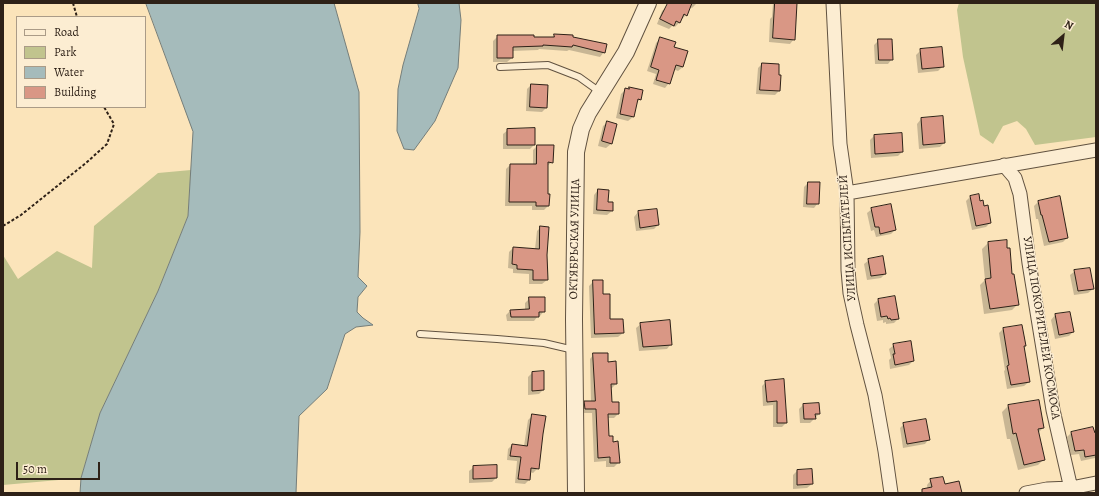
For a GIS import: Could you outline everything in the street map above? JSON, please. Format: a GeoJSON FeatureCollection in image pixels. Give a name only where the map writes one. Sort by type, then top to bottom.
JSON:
{"type":"FeatureCollection","features":[{"type":"Feature","properties":{"kind":"street","name":"ОКТЯБРЬСКАЯ УЛИЦА"},"geometry":{"type":"LineString","coordinates":[[576,493],[574,350],[576,152],[581,129],[588,113],[626,52],[648,3]]}},
{"type":"Feature","properties":{"kind":"street","name":"УЛИЦА ИСПЫТАТЕЛЕЙ"},"geometry":{"type":"LineString","coordinates":[[833,3],[840,144],[847,193],[848,270],[850,294],[875,395],[891,493]]}},
{"type":"Feature","properties":{"kind":"street"},"geometry":{"type":"LineString","coordinates":[[847,193],[1096,150]]}},
{"type":"Feature","properties":{"kind":"street","name":"УЛИЦА ПОКОРИТЕЛЕЙ КОСМОСА"},"geometry":{"type":"LineString","coordinates":[[1004,165],[1015,178],[1020,194],[1029,263],[1054,410],[1071,490]]}},
{"type":"Feature","properties":{"kind":"street"},"geometry":{"type":"LineString","coordinates":[[1026,493],[1047,489],[1071,490],[1096,483]]}},
{"type":"Feature","properties":{"kind":"lane"},"geometry":{"type":"LineString","coordinates":[[500,67],[548,65],[579,77],[601,92]]}},
{"type":"Feature","properties":{"kind":"lane"},"geometry":{"type":"LineString","coordinates":[[420,334],[544,343],[574,350]]}},
{"type":"Feature","properties":{"kind":"path"},"geometry":{"type":"LineString","coordinates":[[73,3],[77,16]]}},
{"type":"Feature","properties":{"kind":"path"},"geometry":{"type":"LineString","coordinates":[[3,226],[22,215],[107,144],[114,124],[105,108]]}},
{"type":"Feature","properties":{"kind":"green space"},"geometry":{"type":"Polygon","coordinates":[[[959,3],[1096,3],[1096,137],[1035,145],[1026,129],[1017,121],[1003,126],[993,144],[980,135],[963,57],[957,10],[959,3]]]}},
{"type":"Feature","properties":{"kind":"green space"},"geometry":{"type":"Polygon","coordinates":[[[191,170],[188,216],[158,291],[100,413],[81,478],[3,485],[3,255],[18,279],[57,251],[92,268],[94,226],[158,173],[191,170]]]}},
{"type":"Feature","properties":{"kind":"water"},"geometry":{"type":"Polygon","coordinates":[[[146,3],[334,3],[359,92],[360,232],[358,277],[367,286],[358,297],[357,312],[373,325],[356,327],[345,334],[327,389],[299,416],[296,493],[80,493],[81,478],[100,413],[158,291],[188,216],[193,132],[146,3]]]}},
{"type":"Feature","properties":{"kind":"water"},"geometry":{"type":"Polygon","coordinates":[[[418,3],[459,3],[461,20],[458,68],[435,121],[414,150],[404,149],[397,131],[398,89],[403,65],[419,9],[418,3]]]}},
{"type":"Feature","properties":{"kind":"building"},"geometry":{"type":"Polygon","coordinates":[[[668,3],[692,3],[687,16],[684,14],[680,23],[676,21],[674,26],[660,19],[668,3]]]}},
{"type":"Feature","properties":{"kind":"building"},"geometry":{"type":"Polygon","coordinates":[[[775,3],[797,3],[795,40],[773,38],[775,3]]]}},
{"type":"Feature","properties":{"kind":"building"},"geometry":{"type":"Polygon","coordinates":[[[554,34],[573,35],[573,37],[607,44],[605,53],[573,45],[572,47],[543,45],[513,47],[513,58],[497,58],[497,35],[534,35],[534,37],[554,37],[554,34]]]}},
{"type":"Feature","properties":{"kind":"building"},"geometry":{"type":"Polygon","coordinates":[[[660,37],[676,42],[674,47],[688,51],[683,67],[676,65],[670,84],[656,80],[659,70],[651,67],[660,37]]]}},
{"type":"Feature","properties":{"kind":"building"},"geometry":{"type":"Polygon","coordinates":[[[878,39],[892,39],[893,60],[879,60],[878,39]]]}},
{"type":"Feature","properties":{"kind":"building"},"geometry":{"type":"Polygon","coordinates":[[[942,47],[944,67],[922,69],[920,49],[942,47]]]}},
{"type":"Feature","properties":{"kind":"building"},"geometry":{"type":"Polygon","coordinates":[[[762,63],[779,64],[779,75],[781,75],[780,91],[760,90],[762,63]]]}},
{"type":"Feature","properties":{"kind":"building"},"geometry":{"type":"Polygon","coordinates":[[[531,84],[548,85],[547,108],[530,107],[531,84]]]}},
{"type":"Feature","properties":{"kind":"building"},"geometry":{"type":"Polygon","coordinates":[[[629,87],[643,90],[641,100],[638,99],[634,117],[620,114],[625,88],[629,89],[629,87]]]}},
{"type":"Feature","properties":{"kind":"building"},"geometry":{"type":"Polygon","coordinates":[[[943,116],[945,143],[923,145],[921,118],[943,116]]]}},
{"type":"Feature","properties":{"kind":"building"},"geometry":{"type":"Polygon","coordinates":[[[607,121],[617,124],[612,144],[602,141],[607,121]]]}},
{"type":"Feature","properties":{"kind":"building"},"geometry":{"type":"Polygon","coordinates":[[[535,128],[535,145],[507,145],[507,129],[535,128]]]}},
{"type":"Feature","properties":{"kind":"building"},"geometry":{"type":"Polygon","coordinates":[[[902,133],[903,152],[875,154],[874,135],[902,133]]]}},
{"type":"Feature","properties":{"kind":"building"},"geometry":{"type":"Polygon","coordinates":[[[537,145],[554,145],[553,163],[548,162],[548,194],[550,194],[549,206],[536,206],[536,202],[509,202],[510,164],[536,164],[537,145]]]}},
{"type":"Feature","properties":{"kind":"building"},"geometry":{"type":"Polygon","coordinates":[[[808,182],[820,182],[819,204],[807,204],[808,182]]]}},
{"type":"Feature","properties":{"kind":"building"},"geometry":{"type":"Polygon","coordinates":[[[598,189],[609,190],[608,202],[613,202],[613,211],[597,210],[598,189]]]}},
{"type":"Feature","properties":{"kind":"building"},"geometry":{"type":"Polygon","coordinates":[[[979,194],[980,201],[983,200],[984,206],[988,205],[991,223],[976,226],[970,196],[979,194]]]}},
{"type":"Feature","properties":{"kind":"building"},"geometry":{"type":"Polygon","coordinates":[[[1060,196],[1068,238],[1049,242],[1038,201],[1060,196]]]}},
{"type":"Feature","properties":{"kind":"building"},"geometry":{"type":"Polygon","coordinates":[[[891,204],[896,230],[880,234],[879,227],[875,227],[871,208],[891,204]]]}},
{"type":"Feature","properties":{"kind":"building"},"geometry":{"type":"Polygon","coordinates":[[[657,209],[659,225],[640,228],[638,211],[657,209]]]}},
{"type":"Feature","properties":{"kind":"building"},"geometry":{"type":"Polygon","coordinates":[[[540,226],[549,227],[547,255],[548,280],[533,280],[533,270],[517,269],[517,265],[512,264],[513,247],[539,249],[540,226]]]}},
{"type":"Feature","properties":{"kind":"building"},"geometry":{"type":"Polygon","coordinates":[[[1007,240],[1007,248],[1010,248],[1012,274],[1014,274],[1019,305],[990,309],[985,279],[991,278],[988,242],[1007,240]]]}},
{"type":"Feature","properties":{"kind":"building"},"geometry":{"type":"Polygon","coordinates":[[[883,256],[886,274],[871,276],[868,259],[883,256]]]}},
{"type":"Feature","properties":{"kind":"building"},"geometry":{"type":"Polygon","coordinates":[[[1090,268],[1094,289],[1078,291],[1074,270],[1090,268]]]}},
{"type":"Feature","properties":{"kind":"building"},"geometry":{"type":"Polygon","coordinates":[[[593,280],[603,280],[603,294],[610,294],[610,319],[623,319],[624,333],[595,334],[593,280]]]}},
{"type":"Feature","properties":{"kind":"building"},"geometry":{"type":"Polygon","coordinates":[[[895,296],[899,319],[891,320],[890,318],[888,319],[887,316],[881,317],[878,299],[895,296]]]}},
{"type":"Feature","properties":{"kind":"building"},"geometry":{"type":"Polygon","coordinates":[[[529,297],[545,297],[545,312],[539,312],[539,317],[511,317],[510,310],[529,309],[529,297]]]}},
{"type":"Feature","properties":{"kind":"building"},"geometry":{"type":"Polygon","coordinates":[[[1070,312],[1074,332],[1059,335],[1055,314],[1070,312]]]}},
{"type":"Feature","properties":{"kind":"building"},"geometry":{"type":"Polygon","coordinates":[[[670,320],[672,345],[643,347],[640,323],[670,320]]]}},
{"type":"Feature","properties":{"kind":"building"},"geometry":{"type":"Polygon","coordinates":[[[1022,325],[1030,382],[1011,385],[1007,366],[1009,365],[1003,328],[1022,325]]]}},
{"type":"Feature","properties":{"kind":"building"},"geometry":{"type":"Polygon","coordinates":[[[911,341],[914,361],[895,365],[893,344],[911,341]]]}},
{"type":"Feature","properties":{"kind":"building"},"geometry":{"type":"Polygon","coordinates":[[[593,353],[608,353],[608,362],[616,361],[617,384],[611,384],[612,402],[619,402],[619,414],[608,414],[609,436],[613,436],[613,442],[618,441],[620,463],[610,463],[610,457],[598,458],[596,409],[585,409],[584,401],[595,401],[593,353]]]}},
{"type":"Feature","properties":{"kind":"building"},"geometry":{"type":"Polygon","coordinates":[[[544,371],[544,390],[532,391],[532,372],[544,371]]]}},
{"type":"Feature","properties":{"kind":"building"},"geometry":{"type":"Polygon","coordinates":[[[784,379],[787,423],[777,423],[777,401],[767,402],[765,381],[784,379]]]}},
{"type":"Feature","properties":{"kind":"building"},"geometry":{"type":"Polygon","coordinates":[[[1039,400],[1044,428],[1038,429],[1045,460],[1024,465],[1016,433],[1013,434],[1008,405],[1039,400]]]}},
{"type":"Feature","properties":{"kind":"building"},"geometry":{"type":"Polygon","coordinates":[[[819,403],[820,414],[815,414],[816,419],[804,419],[803,404],[819,403]]]}},
{"type":"Feature","properties":{"kind":"building"},"geometry":{"type":"Polygon","coordinates":[[[532,414],[546,416],[539,469],[531,468],[530,480],[518,479],[521,457],[510,456],[512,444],[527,446],[532,414]]]}},
{"type":"Feature","properties":{"kind":"building"},"geometry":{"type":"Polygon","coordinates":[[[926,419],[930,440],[907,444],[903,423],[926,419]]]}},
{"type":"Feature","properties":{"kind":"building"},"geometry":{"type":"Polygon","coordinates":[[[1093,427],[1096,433],[1096,455],[1085,457],[1084,450],[1075,451],[1071,432],[1093,427]]]}},
{"type":"Feature","properties":{"kind":"building"},"geometry":{"type":"Polygon","coordinates":[[[497,465],[497,478],[473,479],[473,466],[497,465]]]}},
{"type":"Feature","properties":{"kind":"building"},"geometry":{"type":"Polygon","coordinates":[[[812,469],[813,484],[797,485],[797,470],[812,469]]]}},
{"type":"Feature","properties":{"kind":"building"},"geometry":{"type":"Polygon","coordinates":[[[943,477],[945,484],[959,481],[962,493],[922,493],[922,489],[932,487],[930,479],[943,477]]]}}]}
